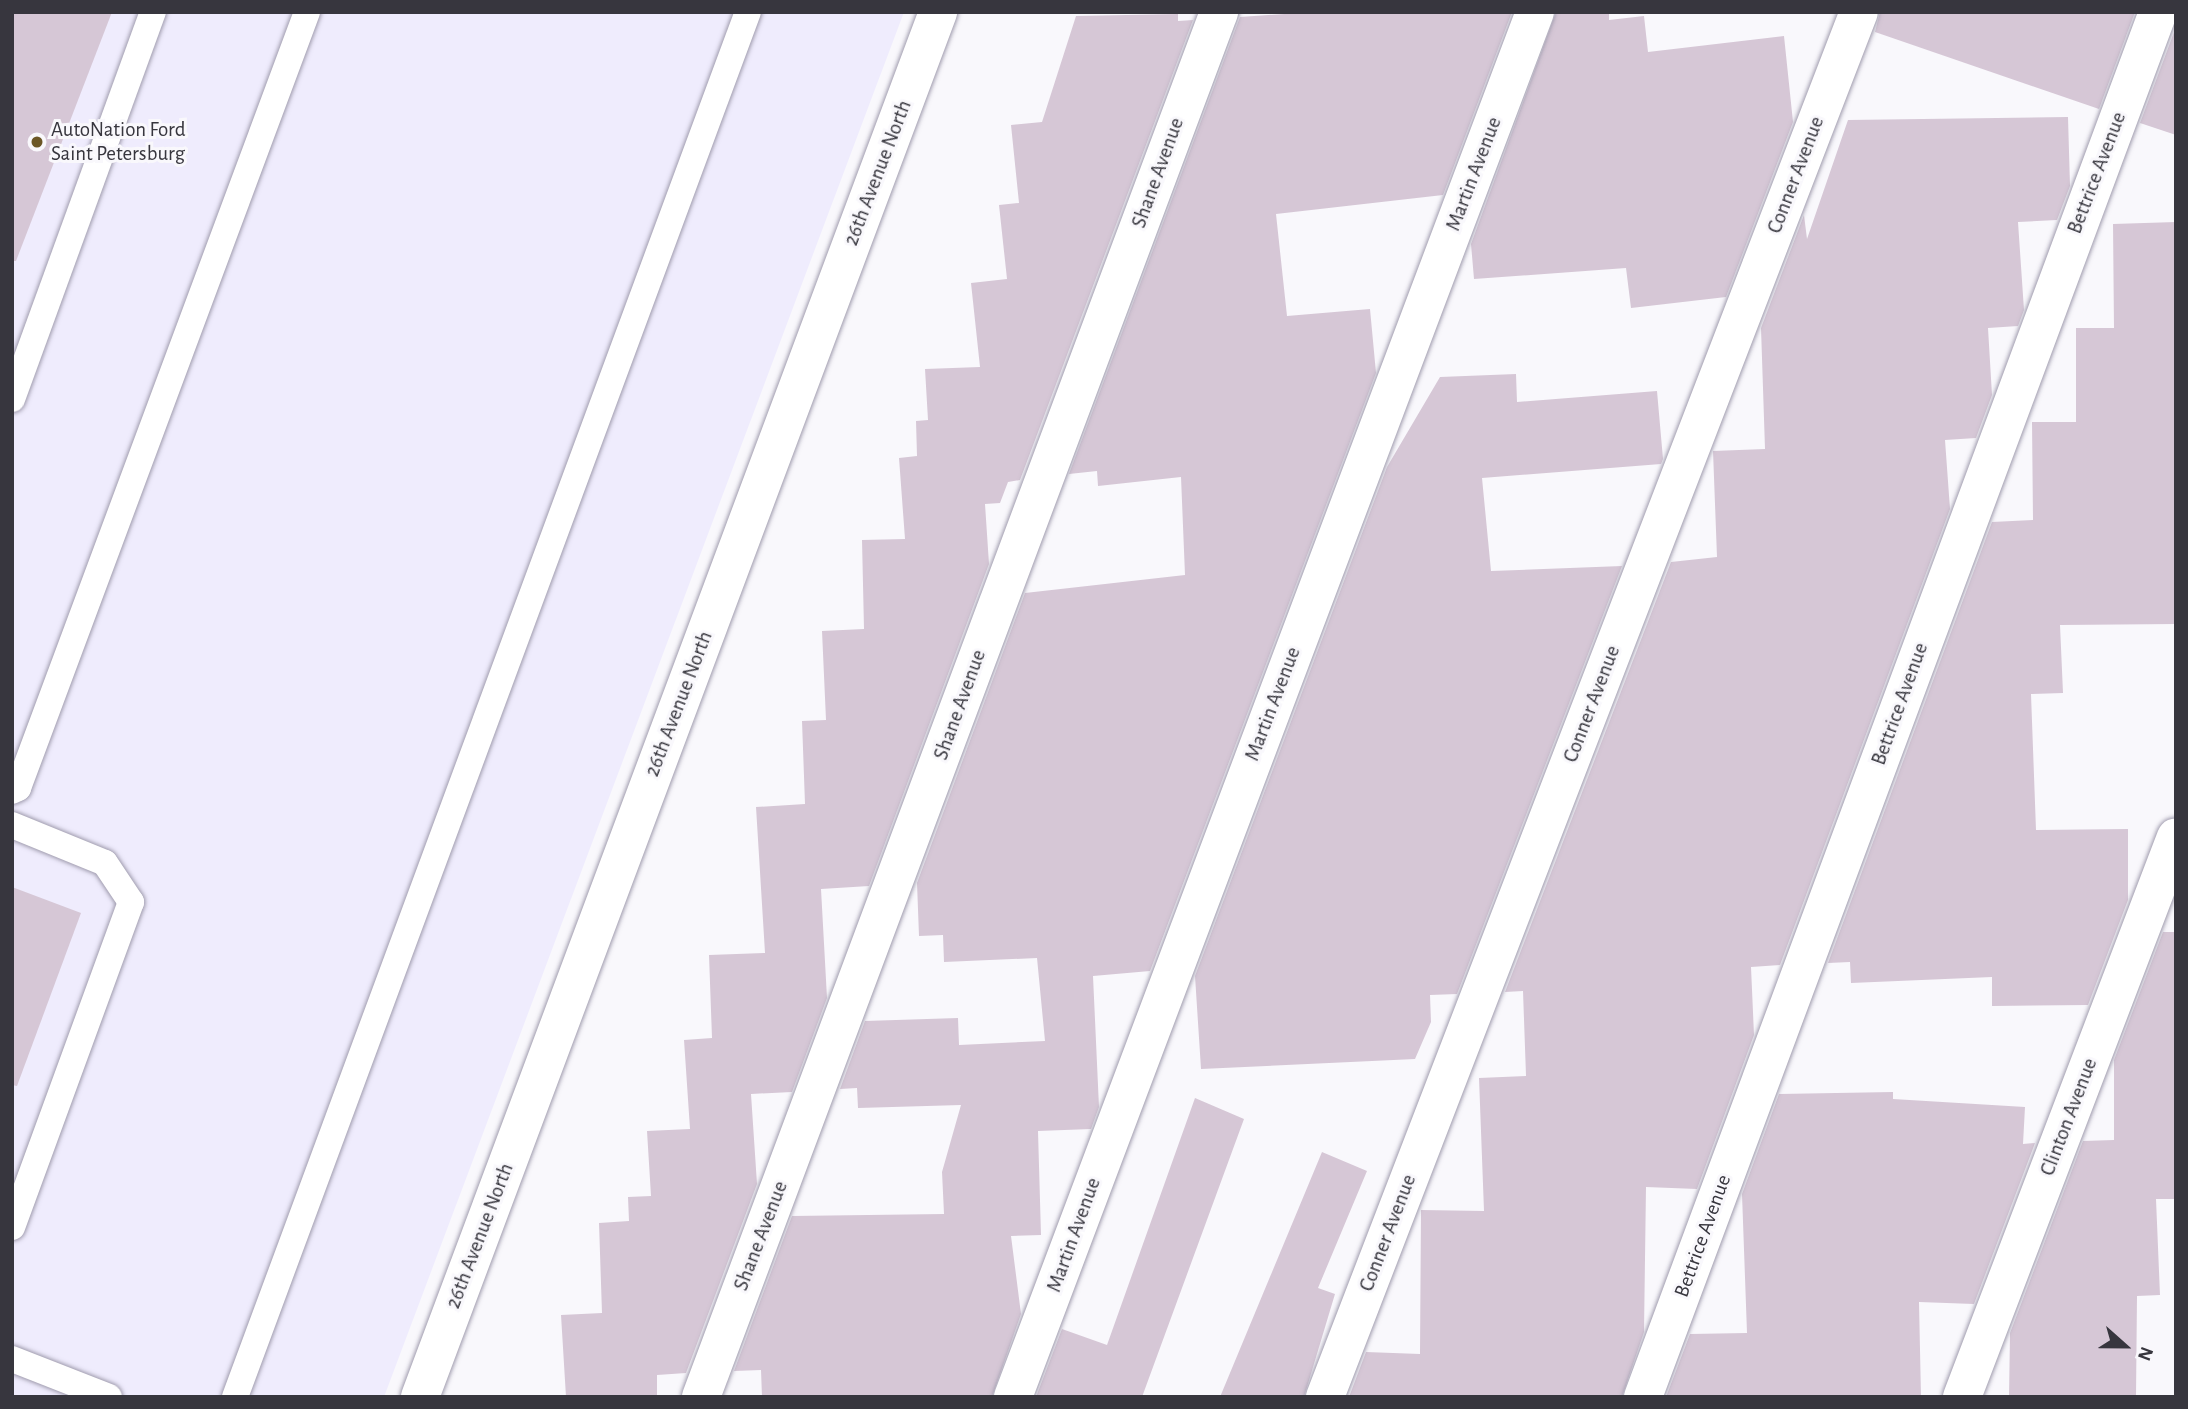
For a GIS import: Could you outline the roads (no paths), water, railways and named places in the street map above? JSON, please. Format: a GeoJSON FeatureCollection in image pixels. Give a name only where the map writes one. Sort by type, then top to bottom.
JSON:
{"type":"FeatureCollection","features":[{"type":"Feature","properties":{"kind":"street","name":"26th Avenue North"},"geometry":{"type":"LineString","coordinates":[[420,1397],[939,12]]}},
{"type":"Feature","properties":{"kind":"street","name":"Shane Avenue"},"geometry":{"type":"LineString","coordinates":[[701,1397],[1219,12]]}},
{"type":"Feature","properties":{"kind":"street","name":"Martin Avenue"},"geometry":{"type":"LineString","coordinates":[[1013,1397],[1535,12]]}},
{"type":"Feature","properties":{"kind":"street","name":"Conner Avenue"},"geometry":{"type":"LineString","coordinates":[[1325,1397],[1859,12]]}},
{"type":"Feature","properties":{"kind":"street","name":"Bettrice Avenue"},"geometry":{"type":"LineString","coordinates":[[1643,1397],[2158,12]]}},
{"type":"Feature","properties":{"kind":"street","name":"Clinton Avenue"},"geometry":{"type":"LineString","coordinates":[[1962,1397],[2176,837]]}},
{"type":"Feature","properties":{"kind":"lane"},"geometry":{"type":"LineString","coordinates":[[12,400],[153,12]]}},
{"type":"Feature","properties":{"kind":"lane"},"geometry":{"type":"LineString","coordinates":[[12,791],[18,789],[307,12]]}},
{"type":"Feature","properties":{"kind":"lane"},"geometry":{"type":"LineString","coordinates":[[235,1397],[748,12]]}},
{"type":"Feature","properties":{"kind":"lane"},"geometry":{"type":"LineString","coordinates":[[12,825],[105,863],[131,902],[12,1227]]}},
{"type":"Feature","properties":{"kind":"lane"},"geometry":{"type":"LineString","coordinates":[[12,1359],[109,1397]]}},
{"type":"Feature","properties":{"kind":"place","name":"AutoNation Ford Saint Petersburg"},"geometry":{"type":"Point","coordinates":[37,142]}}]}
